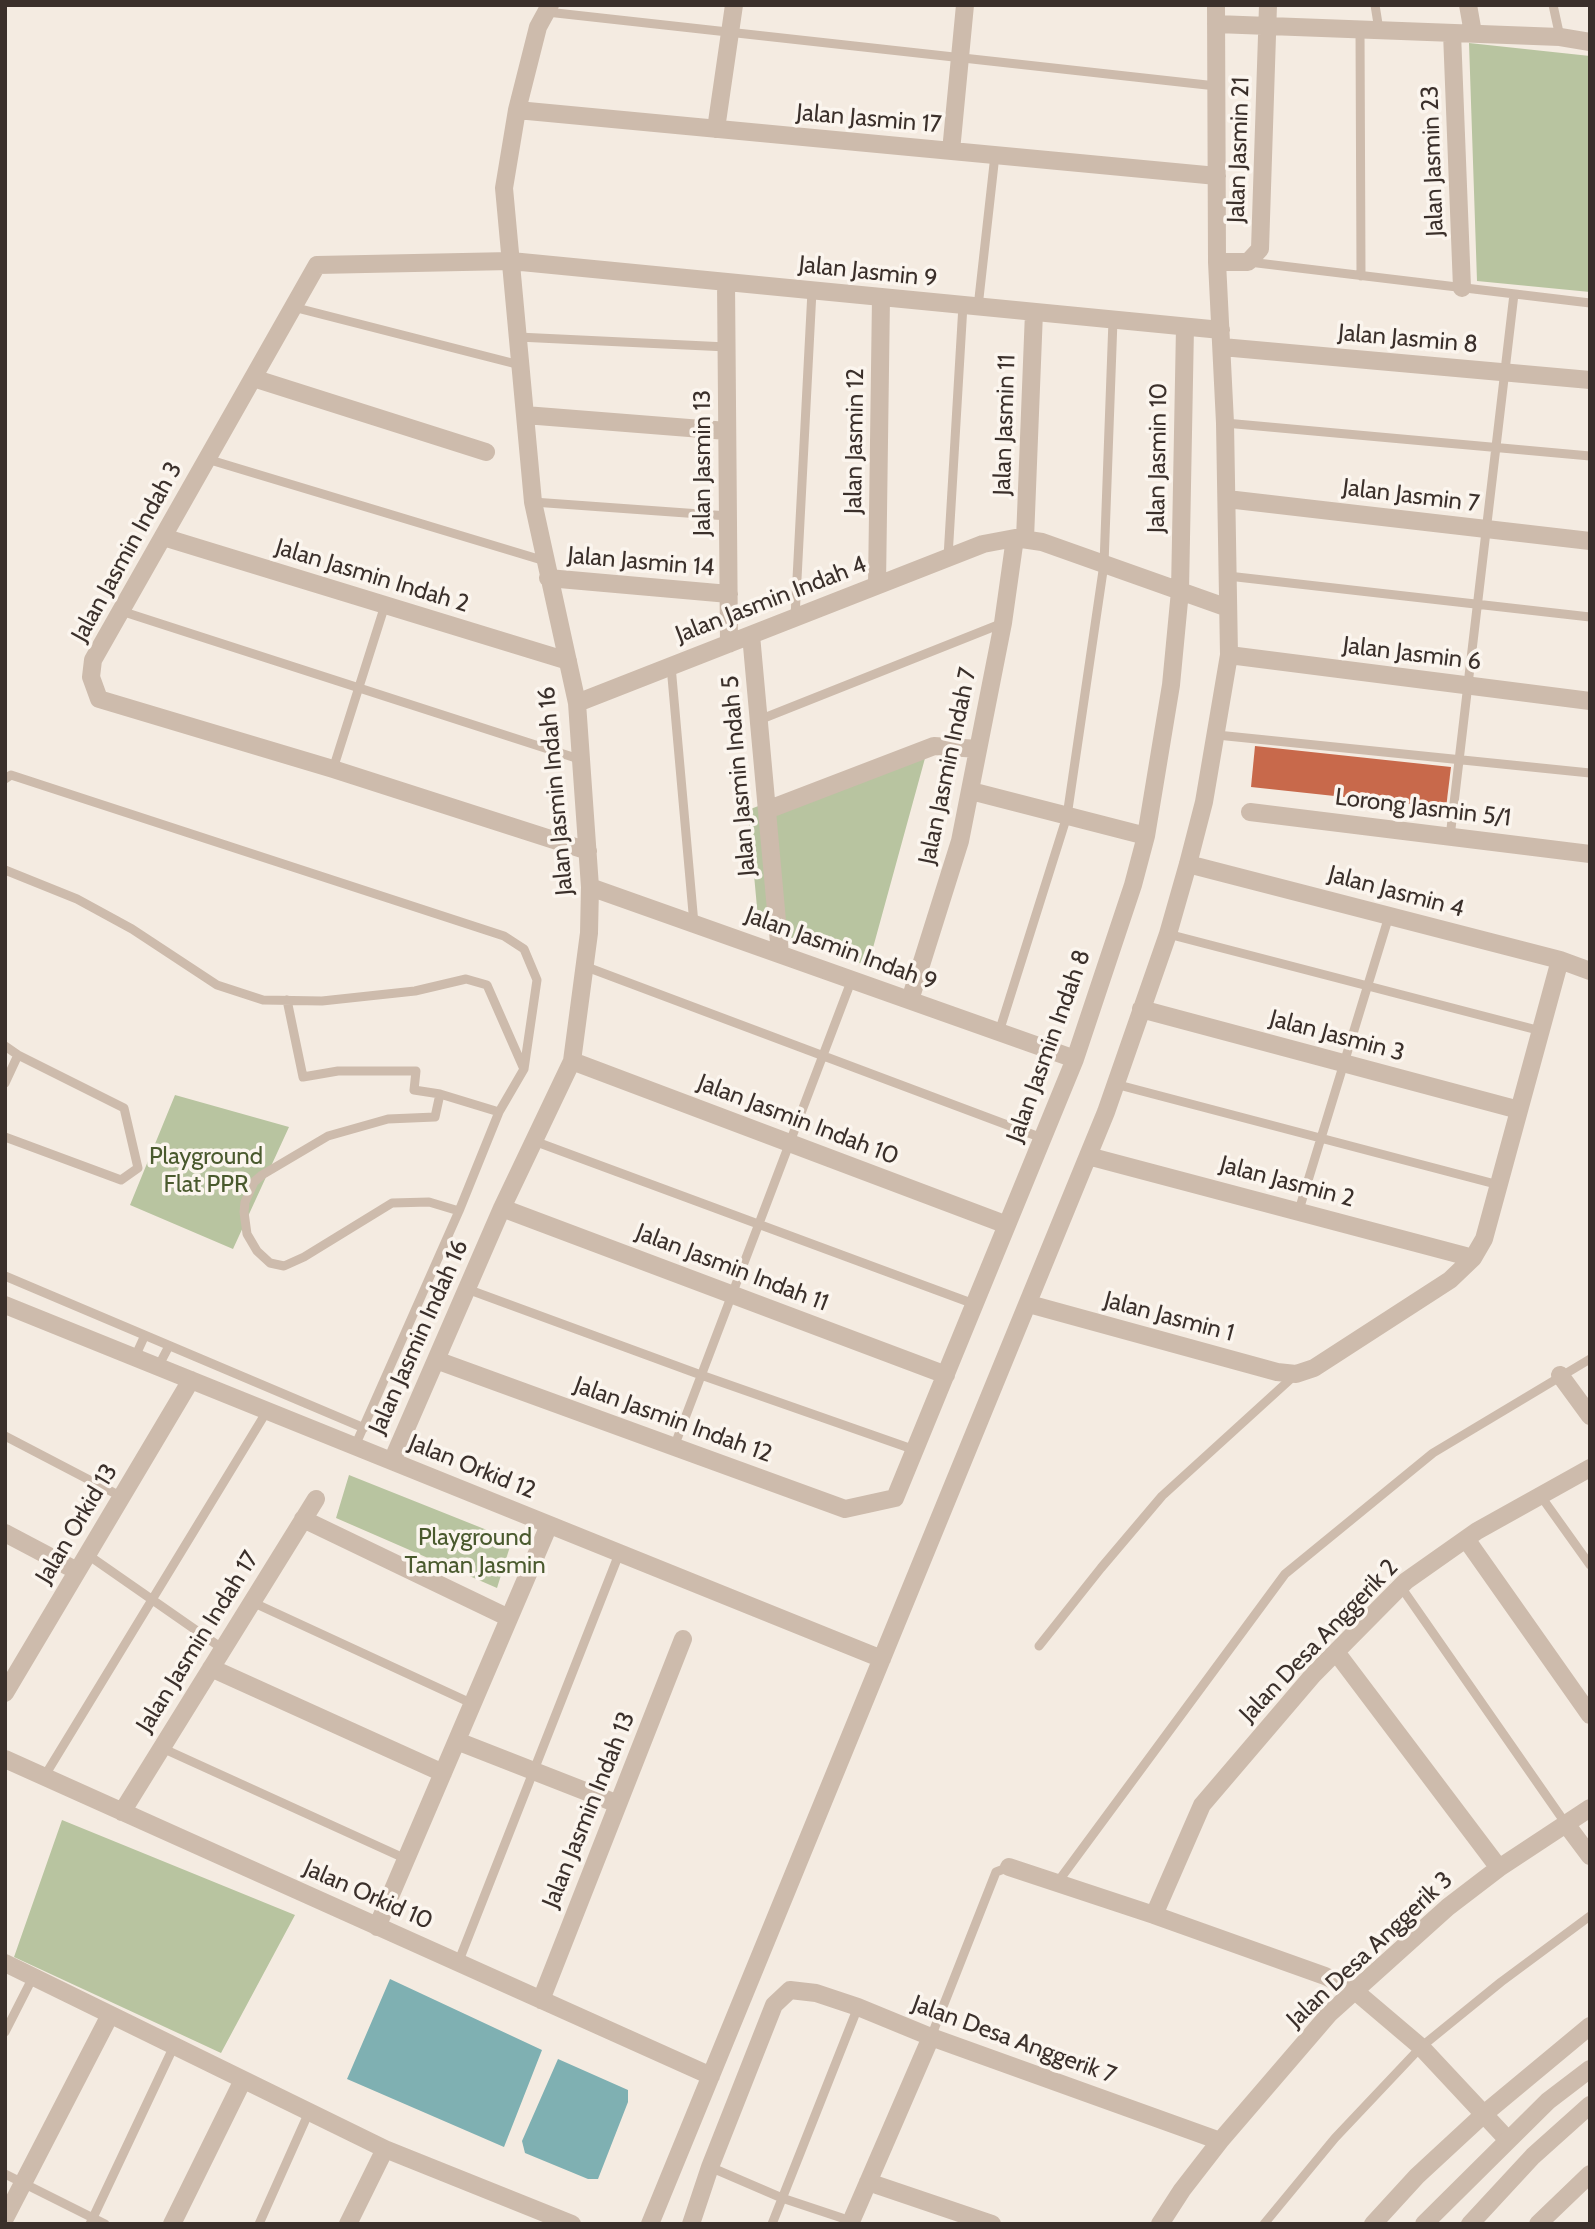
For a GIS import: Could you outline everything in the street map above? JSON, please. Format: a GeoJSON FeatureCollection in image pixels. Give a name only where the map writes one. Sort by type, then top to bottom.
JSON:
{"type":"FeatureCollection","features":[{"type":"Feature","properties":{"kind":"street"},"geometry":{"type":"LineString","coordinates":[[716,129],[734,5]]}},
{"type":"Feature","properties":{"kind":"street"},"geometry":{"type":"LineString","coordinates":[[950,151],[965,5]]}},
{"type":"Feature","properties":{"kind":"street","name":"Jalan Jasmin 21"},"geometry":{"type":"LineString","coordinates":[[1248,262],[1260,249],[1268,5]]}},
{"type":"Feature","properties":{"kind":"street"},"geometry":{"type":"LineString","coordinates":[[1468,5],[1473,33]]}},
{"type":"Feature","properties":{"kind":"street","name":"Jalan Jasmin Indah 16"},"geometry":{"type":"LineString","coordinates":[[392,1461],[502,1208],[572,1061],[589,933],[590,887],[578,703],[533,502],[504,188],[517,110],[538,27],[549,8]]}},
{"type":"Feature","properties":{"kind":"street"},"geometry":{"type":"LineString","coordinates":[[650,2224],[1088,1156],[1168,934],[1204,803],[1229,655],[1226,423],[1217,262],[1216,14],[1269,26],[1560,37],[1590,43]]}},
{"type":"Feature","properties":{"kind":"street","name":"Jalan Jasmin 23"},"geometry":{"type":"LineString","coordinates":[[1452,33],[1462,288]]}},
{"type":"Feature","properties":{"kind":"street","name":"Jalan Jasmin 17"},"geometry":{"type":"LineString","coordinates":[[517,110],[1217,176]]}},
{"type":"Feature","properties":{"kind":"street","name":"Jalan Jasmin 9"},"geometry":{"type":"LineString","coordinates":[[511,261],[1185,327],[1221,338]]}},
{"type":"Feature","properties":{"kind":"street","name":"Jalan Jasmin Indah 3"},"geometry":{"type":"LineString","coordinates":[[511,261],[317,265],[93,660],[91,677],[99,699],[333,769],[588,851]]}},
{"type":"Feature","properties":{"kind":"street"},"geometry":{"type":"LineString","coordinates":[[1217,262],[1248,262]]}},
{"type":"Feature","properties":{"kind":"street","name":"Jalan Jasmin 13"},"geometry":{"type":"LineString","coordinates":[[726,282],[729,644]]}},
{"type":"Feature","properties":{"kind":"street","name":"Jalan Jasmin 12"},"geometry":{"type":"LineString","coordinates":[[877,585],[881,297]]}},
{"type":"Feature","properties":{"kind":"street","name":"Jalan Jasmin 11"},"geometry":{"type":"LineString","coordinates":[[1020,539],[1034,312]]}},
{"type":"Feature","properties":{"kind":"street","name":"Jalan Jasmin 10"},"geometry":{"type":"LineString","coordinates":[[1180,591],[1185,327]]}},
{"type":"Feature","properties":{"kind":"street","name":"Jalan Jasmin 8"},"geometry":{"type":"LineString","coordinates":[[1221,338],[1505,373],[1590,380]]}},
{"type":"Feature","properties":{"kind":"street"},"geometry":{"type":"LineString","coordinates":[[253,378],[486,452]]}},
{"type":"Feature","properties":{"kind":"street"},"geometry":{"type":"LineString","coordinates":[[525,415],[727,432]]}},
{"type":"Feature","properties":{"kind":"street","name":"Jalan Jasmin 7"},"geometry":{"type":"LineString","coordinates":[[1227,499],[1590,541]]}},
{"type":"Feature","properties":{"kind":"street","name":"Jalan Jasmin Indah 2"},"geometry":{"type":"LineString","coordinates":[[163,537],[568,661]]}},
{"type":"Feature","properties":{"kind":"street"},"geometry":{"type":"LineString","coordinates":[[1020,539],[1042,542],[1228,608]]}},
{"type":"Feature","properties":{"kind":"street","name":"Jalan Jasmin Indah 4"},"geometry":{"type":"LineString","coordinates":[[578,703],[983,544],[1020,539]]}},
{"type":"Feature","properties":{"kind":"street","name":"Jalan Jasmin Indah 7"},"geometry":{"type":"LineString","coordinates":[[910,1000],[960,841],[1020,539]]}},
{"type":"Feature","properties":{"kind":"street","name":"Jalan Jasmin 14"},"geometry":{"type":"LineString","coordinates":[[547,570],[729,594]]}},
{"type":"Feature","properties":{"kind":"street","name":"Jalan Jasmin Indah 8"},"geometry":{"type":"LineString","coordinates":[[895,1498],[1075,1059],[1133,885],[1146,836],[1171,685],[1180,591]]}},
{"type":"Feature","properties":{"kind":"street","name":"Jalan Jasmin Indah 5"},"geometry":{"type":"LineString","coordinates":[[751,635],[780,954]]}},
{"type":"Feature","properties":{"kind":"street","name":"Jalan Jasmin 6"},"geometry":{"type":"LineString","coordinates":[[1229,655],[1590,701]]}},
{"type":"Feature","properties":{"kind":"street"},"geometry":{"type":"LineString","coordinates":[[767,810],[934,746],[978,750]]}},
{"type":"Feature","properties":{"kind":"street"},"geometry":{"type":"LineString","coordinates":[[971,790],[1146,836]]}},
{"type":"Feature","properties":{"kind":"street","name":"Lorong Jasmin 5/1"},"geometry":{"type":"LineString","coordinates":[[1250,811],[1590,854]]}},
{"type":"Feature","properties":{"kind":"street","name":"Jalan Jasmin 4"},"geometry":{"type":"LineString","coordinates":[[1188,864],[1560,960],[1590,971]]}},
{"type":"Feature","properties":{"kind":"street","name":"Jalan Jasmin Indah 9"},"geometry":{"type":"LineString","coordinates":[[590,887],[1075,1059]]}},
{"type":"Feature","properties":{"kind":"street"},"geometry":{"type":"LineString","coordinates":[[1296,1374],[1314,1368],[1450,1280],[1473,1258],[1484,1239],[1560,960]]}},
{"type":"Feature","properties":{"kind":"street","name":"Jalan Jasmin 3"},"geometry":{"type":"LineString","coordinates":[[1142,1009],[1519,1110]]}},
{"type":"Feature","properties":{"kind":"street","name":"Jalan Jasmin Indah 10"},"geometry":{"type":"LineString","coordinates":[[572,1061],[1007,1225]]}},
{"type":"Feature","properties":{"kind":"street","name":"Jalan Jasmin 2"},"geometry":{"type":"LineString","coordinates":[[1088,1156],[1473,1258]]}},
{"type":"Feature","properties":{"kind":"street","name":"Jalan Jasmin Indah 11"},"geometry":{"type":"LineString","coordinates":[[502,1208],[946,1375]]}},
{"type":"Feature","properties":{"kind":"street","name":"Jalan Jasmin 1"},"geometry":{"type":"LineString","coordinates":[[1029,1304],[1277,1372],[1296,1374]]}},
{"type":"Feature","properties":{"kind":"street","name":"Jalan Orkid 12"},"geometry":{"type":"LineString","coordinates":[[5,1305],[882,1659]]}},
{"type":"Feature","properties":{"kind":"street","name":"Jalan Jasmin Indah 12"},"geometry":{"type":"LineString","coordinates":[[436,1360],[845,1509],[895,1498]]}},
{"type":"Feature","properties":{"kind":"street"},"geometry":{"type":"LineString","coordinates":[[1560,1375],[1590,1416]]}},
{"type":"Feature","properties":{"kind":"street","name":"Jalan Orkid 13"},"geometry":{"type":"LineString","coordinates":[[5,1693],[191,1380]]}},
{"type":"Feature","properties":{"kind":"street","name":"Jalan Desa Anggerik 2"},"geometry":{"type":"LineString","coordinates":[[1154,1915],[1202,1805],[1313,1675],[1401,1587],[1465,1539],[1590,1468]]}},
{"type":"Feature","properties":{"kind":"street","name":"Jalan Jasmin Indah 17"},"geometry":{"type":"LineString","coordinates":[[122,1812],[316,1499]]}},
{"type":"Feature","properties":{"kind":"street"},"geometry":{"type":"LineString","coordinates":[[303,1520],[509,1618]]}},
{"type":"Feature","properties":{"kind":"street"},"geometry":{"type":"LineString","coordinates":[[377,1927],[549,1525]]}},
{"type":"Feature","properties":{"kind":"street"},"geometry":{"type":"LineString","coordinates":[[5,1533],[78,1571]]}},
{"type":"Feature","properties":{"kind":"street"},"geometry":{"type":"LineString","coordinates":[[1465,1539],[1590,1715]]}},
{"type":"Feature","properties":{"kind":"street","name":"Jalan Jasmin Indah 13"},"geometry":{"type":"LineString","coordinates":[[541,2000],[683,1639]]}},
{"type":"Feature","properties":{"kind":"street"},"geometry":{"type":"LineString","coordinates":[[1336,1652],[1499,1868]]}},
{"type":"Feature","properties":{"kind":"street"},"geometry":{"type":"LineString","coordinates":[[211,1668],[443,1773]]}},
{"type":"Feature","properties":{"kind":"street"},"geometry":{"type":"LineString","coordinates":[[457,1741],[618,1804]]}},
{"type":"Feature","properties":{"kind":"street","name":"Jalan Orkid 10"},"geometry":{"type":"LineString","coordinates":[[5,1759],[711,2076]]}},
{"type":"Feature","properties":{"kind":"street","name":"Jalan Desa Anggerik 3"},"geometry":{"type":"LineString","coordinates":[[1160,2224],[1220,2141],[1330,2013],[1448,1907],[1499,1868],[1590,1808]]}},
{"type":"Feature","properties":{"kind":"street"},"geometry":{"type":"LineString","coordinates":[[1566,1824],[1590,1856]]}},
{"type":"Feature","properties":{"kind":"street"},"geometry":{"type":"LineString","coordinates":[[1009,1867],[1325,1976],[1355,1991],[1421,2047],[1507,2139]]}},
{"type":"Feature","properties":{"kind":"street"},"geometry":{"type":"LineString","coordinates":[[5,1963],[385,2149],[572,2224]]}},
{"type":"Feature","properties":{"kind":"street","name":"Jalan Desa Anggerik 7"},"geometry":{"type":"LineString","coordinates":[[710,2167],[774,2005],[790,1990],[816,1993],[858,2007],[932,2037],[1220,2141]]}},
{"type":"Feature","properties":{"kind":"street"},"geometry":{"type":"LineString","coordinates":[[5,2218],[110,2015]]}},
{"type":"Feature","properties":{"kind":"street"},"geometry":{"type":"LineString","coordinates":[[1373,2224],[1417,2176],[1484,2114],[1590,2026]]}},
{"type":"Feature","properties":{"kind":"street"},"geometry":{"type":"LineString","coordinates":[[850,2223],[932,2037]]}},
{"type":"Feature","properties":{"kind":"street"},"geometry":{"type":"LineString","coordinates":[[1424,2224],[1507,2139],[1548,2101],[1590,2069]]}},
{"type":"Feature","properties":{"kind":"street"},"geometry":{"type":"LineString","coordinates":[[172,2224],[243,2080]]}},
{"type":"Feature","properties":{"kind":"street"},"geometry":{"type":"LineString","coordinates":[[1470,2224],[1533,2156],[1590,2105]]}},
{"type":"Feature","properties":{"kind":"street"},"geometry":{"type":"LineString","coordinates":[[349,2223],[385,2149]]}},
{"type":"Feature","properties":{"kind":"street"},"geometry":{"type":"LineString","coordinates":[[691,2224],[710,2167]]}},
{"type":"Feature","properties":{"kind":"street"},"geometry":{"type":"LineString","coordinates":[[1540,2223],[1589,2176]]}},
{"type":"Feature","properties":{"kind":"street"},"geometry":{"type":"LineString","coordinates":[[868,2182],[992,2224]]}},
{"type":"Feature","properties":{"kind":"lane"},"geometry":{"type":"LineString","coordinates":[[1361,276],[1370,29],[1374,5]]}},
{"type":"Feature","properties":{"kind":"lane"},"geometry":{"type":"LineString","coordinates":[[1553,5],[1560,37]]}},
{"type":"Feature","properties":{"kind":"lane"},"geometry":{"type":"LineString","coordinates":[[549,8],[730,33],[1216,86]]}},
{"type":"Feature","properties":{"kind":"lane"},"geometry":{"type":"LineString","coordinates":[[948,557],[970,306],[995,155]]}},
{"type":"Feature","properties":{"kind":"lane"},"geometry":{"type":"LineString","coordinates":[[1248,262],[1590,303]]}},
{"type":"Feature","properties":{"kind":"lane"},"geometry":{"type":"LineString","coordinates":[[795,617],[812,291]]}},
{"type":"Feature","properties":{"kind":"lane"},"geometry":{"type":"LineString","coordinates":[[1450,837],[1514,295]]}},
{"type":"Feature","properties":{"kind":"lane"},"geometry":{"type":"LineString","coordinates":[[293,307],[520,365]]}},
{"type":"Feature","properties":{"kind":"lane"},"geometry":{"type":"LineString","coordinates":[[999,1032],[1067,816],[1104,564],[1113,320]]}},
{"type":"Feature","properties":{"kind":"lane"},"geometry":{"type":"LineString","coordinates":[[518,337],[727,347]]}},
{"type":"Feature","properties":{"kind":"lane"},"geometry":{"type":"LineString","coordinates":[[1226,423],[1590,456]]}},
{"type":"Feature","properties":{"kind":"lane"},"geometry":{"type":"LineString","coordinates":[[206,459],[547,570]]}},
{"type":"Feature","properties":{"kind":"lane"},"geometry":{"type":"LineString","coordinates":[[533,502],[728,516]]}},
{"type":"Feature","properties":{"kind":"lane"},"geometry":{"type":"LineString","coordinates":[[1228,576],[1590,617]]}},
{"type":"Feature","properties":{"kind":"lane"},"geometry":{"type":"LineString","coordinates":[[333,769],[385,605]]}},
{"type":"Feature","properties":{"kind":"lane"},"geometry":{"type":"LineString","coordinates":[[121,611],[582,760]]}},
{"type":"Feature","properties":{"kind":"lane"},"geometry":{"type":"LineString","coordinates":[[759,720],[1003,623]]}},
{"type":"Feature","properties":{"kind":"lane"},"geometry":{"type":"LineString","coordinates":[[671,666],[694,923]]}},
{"type":"Feature","properties":{"kind":"lane"},"geometry":{"type":"LineString","coordinates":[[1217,734],[1590,773]]}},
{"type":"Feature","properties":{"kind":"lane"},"geometry":{"type":"LineString","coordinates":[[5,779],[11,775],[504,936],[524,949],[537,980],[524,1069],[499,1112],[459,1211],[355,1446]]}},
{"type":"Feature","properties":{"kind":"lane"},"geometry":{"type":"LineString","coordinates":[[5,870],[77,899],[132,929],[217,985],[263,1000],[322,1001],[415,991],[467,979],[486,985],[524,1069]]}},
{"type":"Feature","properties":{"kind":"lane"},"geometry":{"type":"LineString","coordinates":[[1299,1210],[1390,916]]}},
{"type":"Feature","properties":{"kind":"lane"},"geometry":{"type":"LineString","coordinates":[[1168,934],[1541,1031]]}},
{"type":"Feature","properties":{"kind":"lane"},"geometry":{"type":"LineString","coordinates":[[584,966],[1042,1138]]}},
{"type":"Feature","properties":{"kind":"lane"},"geometry":{"type":"LineString","coordinates":[[674,1447],[852,979]]}},
{"type":"Feature","properties":{"kind":"lane"},"geometry":{"type":"LineString","coordinates":[[287,1000],[303,1077],[338,1071],[416,1071],[414,1090],[440,1094],[499,1112]]}},
{"type":"Feature","properties":{"kind":"lane"},"geometry":{"type":"LineString","coordinates":[[5,1046],[124,1108],[138,1168],[121,1180],[5,1137]]}},
{"type":"Feature","properties":{"kind":"lane"},"geometry":{"type":"LineString","coordinates":[[5,1083],[18,1055]]}},
{"type":"Feature","properties":{"kind":"lane"},"geometry":{"type":"LineString","coordinates":[[1115,1084],[1499,1185]]}},
{"type":"Feature","properties":{"kind":"lane"},"geometry":{"type":"LineString","coordinates":[[440,1094],[435,1118],[388,1119],[328,1136],[262,1175],[254,1182],[245,1202],[247,1234],[257,1251],[270,1263],[284,1266],[304,1257],[392,1203],[429,1202],[459,1211]]}},
{"type":"Feature","properties":{"kind":"lane"},"geometry":{"type":"LineString","coordinates":[[534,1141],[974,1304]]}},
{"type":"Feature","properties":{"kind":"lane"},"geometry":{"type":"LineString","coordinates":[[5,1276],[364,1428]]}},
{"type":"Feature","properties":{"kind":"lane"},"geometry":{"type":"LineString","coordinates":[[467,1289],[915,1450]]}},
{"type":"Feature","properties":{"kind":"lane"},"geometry":{"type":"LineString","coordinates":[[135,1357],[145,1335]]}},
{"type":"Feature","properties":{"kind":"lane"},"geometry":{"type":"LineString","coordinates":[[158,1367],[169,1346]]}},
{"type":"Feature","properties":{"kind":"lane"},"geometry":{"type":"LineString","coordinates":[[1057,1883],[1285,1574],[1433,1453],[1590,1359]]}},
{"type":"Feature","properties":{"kind":"lane"},"geometry":{"type":"LineString","coordinates":[[1039,1646],[1162,1496],[1296,1374]]}},
{"type":"Feature","properties":{"kind":"lane"},"geometry":{"type":"LineString","coordinates":[[44,1777],[267,1411]]}},
{"type":"Feature","properties":{"kind":"lane"},"geometry":{"type":"LineString","coordinates":[[5,1436],[122,1497]]}},
{"type":"Feature","properties":{"kind":"lane"},"geometry":{"type":"LineString","coordinates":[[1540,1495],[1590,1565]]}},
{"type":"Feature","properties":{"kind":"lane"},"geometry":{"type":"LineString","coordinates":[[458,1963],[620,1554]]}},
{"type":"Feature","properties":{"kind":"lane"},"geometry":{"type":"LineString","coordinates":[[88,1555],[223,1649]]}},
{"type":"Feature","properties":{"kind":"lane"},"geometry":{"type":"LineString","coordinates":[[1401,1587],[1566,1824]]}},
{"type":"Feature","properties":{"kind":"lane"},"geometry":{"type":"LineString","coordinates":[[252,1602],[472,1704]]}},
{"type":"Feature","properties":{"kind":"lane"},"geometry":{"type":"LineString","coordinates":[[162,1748],[406,1859]]}},
{"type":"Feature","properties":{"kind":"lane"},"geometry":{"type":"LineString","coordinates":[[932,2037],[996,1872],[1009,1867]]}},
{"type":"Feature","properties":{"kind":"lane"},"geometry":{"type":"LineString","coordinates":[[1264,2224],[1335,2138],[1421,2047],[1501,1982],[1590,1916]]}},
{"type":"Feature","properties":{"kind":"lane"},"geometry":{"type":"LineString","coordinates":[[5,2032],[33,1977]]}},
{"type":"Feature","properties":{"kind":"lane"},"geometry":{"type":"LineString","coordinates":[[772,2224],[858,2007]]}},
{"type":"Feature","properties":{"kind":"lane"},"geometry":{"type":"LineString","coordinates":[[92,2221],[174,2046]]}},
{"type":"Feature","properties":{"kind":"lane"},"geometry":{"type":"LineString","coordinates":[[259,2224],[309,2112]]}},
{"type":"Feature","properties":{"kind":"lane"},"geometry":{"type":"LineString","coordinates":[[710,2167],[850,2223]]}},
{"type":"Feature","properties":{"kind":"lane"},"geometry":{"type":"LineString","coordinates":[[5,2174],[92,2221],[104,2224]]}},
{"type":"Feature","properties":{"kind":"green space"},"geometry":{"type":"Polygon","coordinates":[[[1469,43],[1590,56],[1590,292],[1477,281],[1469,43]]]}},
{"type":"Feature","properties":{"kind":"green space"},"geometry":{"type":"Polygon","coordinates":[[[930,740],[868,966],[759,929],[748,810],[930,740]]]}},
{"type":"Feature","properties":{"kind":"green space","name":"Playground Flat PPR"},"geometry":{"type":"Polygon","coordinates":[[[175,1095],[289,1127],[233,1249],[130,1205],[175,1095]]]}},
{"type":"Feature","properties":{"kind":"green space","name":"Playground Taman Jasmin"},"geometry":{"type":"Polygon","coordinates":[[[349,1475],[512,1540],[497,1588],[336,1518],[349,1475]]]}},
{"type":"Feature","properties":{"kind":"green space"},"geometry":{"type":"Polygon","coordinates":[[[62,1820],[295,1915],[221,2053],[14,1957],[62,1820]]]}},
{"type":"Feature","properties":{"kind":"water"},"geometry":{"type":"Polygon","coordinates":[[[390,1979],[542,2050],[504,2147],[347,2079],[390,1979]]]}},
{"type":"Feature","properties":{"kind":"water"},"geometry":{"type":"Polygon","coordinates":[[[558,2059],[628,2090],[628,2102],[598,2179],[588,2179],[525,2153],[522,2141],[558,2059]]]}},
{"type":"Feature","properties":{"kind":"building"},"geometry":{"type":"Polygon","coordinates":[[[1255,746],[1451,767],[1446,808],[1251,787],[1255,746]]]}}]}
